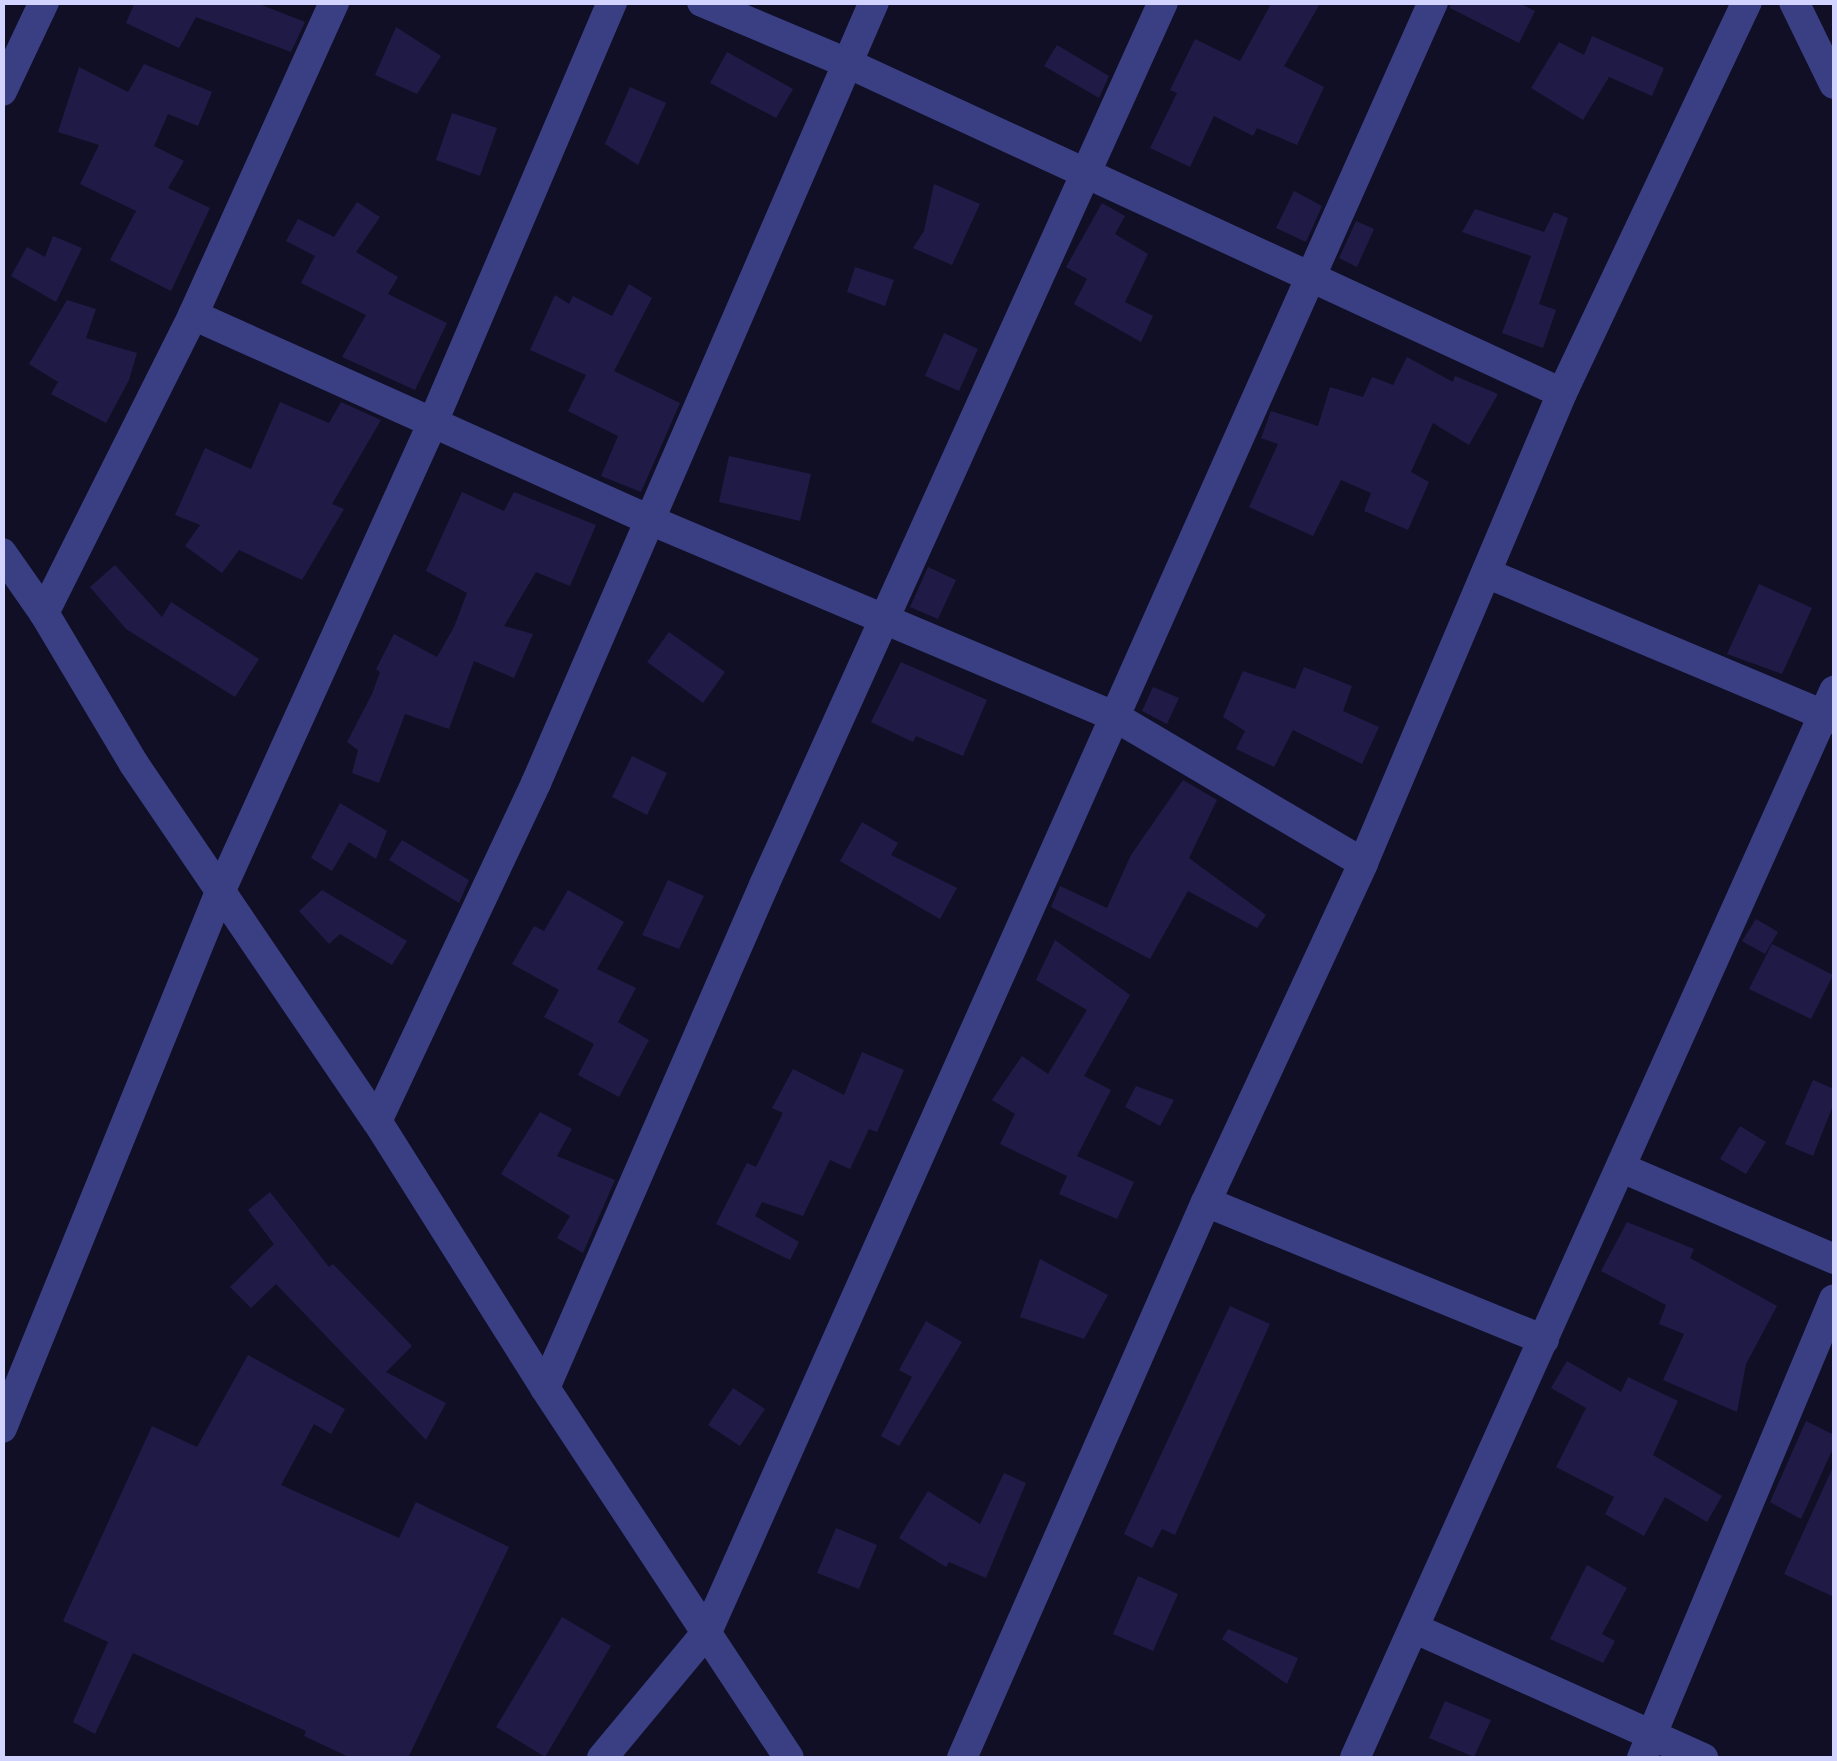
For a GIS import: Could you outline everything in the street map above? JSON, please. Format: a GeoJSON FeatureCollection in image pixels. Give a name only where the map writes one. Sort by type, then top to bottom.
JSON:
{"type":"FeatureCollection","features":[{"type":"Feature","properties":{"kind":"street"},"geometry":{"type":"LineString","coordinates":[[2,91],[44,2]]}},
{"type":"Feature","properties":{"kind":"street"},"geometry":{"type":"LineString","coordinates":[[44,613],[193,316],[334,2]]}},
{"type":"Feature","properties":{"kind":"street"},"geometry":{"type":"LineString","coordinates":[[2,1428],[220,892],[433,422],[612,2]]}},
{"type":"Feature","properties":{"kind":"street"},"geometry":{"type":"LineString","coordinates":[[702,2],[847,63],[1562,393]]}},
{"type":"Feature","properties":{"kind":"street"},"geometry":{"type":"LineString","coordinates":[[377,1121],[536,783],[874,2]]}},
{"type":"Feature","properties":{"kind":"street"},"geometry":{"type":"LineString","coordinates":[[545,1388],[884,618],[1163,2]]}},
{"type":"Feature","properties":{"kind":"street"},"geometry":{"type":"LineString","coordinates":[[602,1758],[708,1632],[1112,715],[1314,276],[1433,2]]}},
{"type":"Feature","properties":{"kind":"street"},"geometry":{"type":"LineString","coordinates":[[962,1758],[1206,1202],[1363,863],[1562,393],[1747,2]]}},
{"type":"Feature","properties":{"kind":"street"},"geometry":{"type":"LineString","coordinates":[[1794,2],[1834,84]]}},
{"type":"Feature","properties":{"kind":"street"},"geometry":{"type":"LineString","coordinates":[[193,316],[652,521],[1112,715],[1363,863]]}},
{"type":"Feature","properties":{"kind":"street"},"geometry":{"type":"LineString","coordinates":[[2,553],[44,613],[134,764],[377,1121],[545,1388],[789,1758]]}},
{"type":"Feature","properties":{"kind":"street"},"geometry":{"type":"LineString","coordinates":[[1355,1758],[1831,708],[1486,573]]}},
{"type":"Feature","properties":{"kind":"street"},"geometry":{"type":"LineString","coordinates":[[1622,1168],[1834,1259]]}},
{"type":"Feature","properties":{"kind":"street"},"geometry":{"type":"LineString","coordinates":[[1206,1202],[1544,1340]]}},
{"type":"Feature","properties":{"kind":"street"},"geometry":{"type":"LineString","coordinates":[[1646,1747],[1834,1300]]}},
{"type":"Feature","properties":{"kind":"street"},"geometry":{"type":"LineString","coordinates":[[1416,1629],[1646,1747],[1703,1758]]}},
{"type":"Feature","properties":{"kind":"building"},"geometry":{"type":"Polygon","coordinates":[[[135,2],[254,2],[305,22],[291,52],[196,17],[179,48],[126,23],[135,2]]]}},
{"type":"Feature","properties":{"kind":"building"},"geometry":{"type":"Polygon","coordinates":[[[1272,2],[1321,2],[1284,66],[1324,87],[1297,145],[1257,128],[1253,136],[1214,116],[1190,167],[1150,148],[1177,93],[1170,90],[1195,39],[1240,61],[1272,2]]]}},
{"type":"Feature","properties":{"kind":"building"},"geometry":{"type":"Polygon","coordinates":[[[1451,2],[1517,2],[1535,11],[1519,43],[1450,8],[1451,2]]]}},
{"type":"Feature","properties":{"kind":"building"},"geometry":{"type":"Polygon","coordinates":[[[396,27],[441,56],[417,94],[375,75],[396,27]]]}},
{"type":"Feature","properties":{"kind":"building"},"geometry":{"type":"Polygon","coordinates":[[[1592,36],[1664,68],[1652,96],[1609,77],[1583,120],[1531,88],[1559,42],[1584,55],[1592,36]]]}},
{"type":"Feature","properties":{"kind":"building"},"geometry":{"type":"Polygon","coordinates":[[[1057,45],[1109,76],[1099,98],[1044,66],[1057,45]]]}},
{"type":"Feature","properties":{"kind":"building"},"geometry":{"type":"Polygon","coordinates":[[[727,52],[793,89],[776,118],[710,83],[727,52]]]}},
{"type":"Feature","properties":{"kind":"building"},"geometry":{"type":"Polygon","coordinates":[[[144,64],[212,92],[198,126],[168,114],[154,146],[184,161],[168,188],[210,208],[171,291],[110,260],[136,211],[80,184],[99,145],[58,132],[79,67],[128,92],[144,64]]]}},
{"type":"Feature","properties":{"kind":"building"},"geometry":{"type":"Polygon","coordinates":[[[630,87],[666,103],[638,165],[605,144],[630,87]]]}},
{"type":"Feature","properties":{"kind":"building"},"geometry":{"type":"Polygon","coordinates":[[[452,113],[497,128],[480,176],[436,160],[452,113]]]}},
{"type":"Feature","properties":{"kind":"building"},"geometry":{"type":"Polygon","coordinates":[[[934,184],[980,204],[952,265],[913,248],[924,231],[934,184]]]}},
{"type":"Feature","properties":{"kind":"building"},"geometry":{"type":"Polygon","coordinates":[[[1294,191],[1322,206],[1306,242],[1276,228],[1294,191]]]}},
{"type":"Feature","properties":{"kind":"building"},"geometry":{"type":"Polygon","coordinates":[[[357,202],[380,217],[356,252],[398,277],[388,294],[447,323],[415,390],[342,357],[366,315],[301,283],[315,256],[286,241],[298,219],[334,237],[357,202]]]}},
{"type":"Feature","properties":{"kind":"building"},"geometry":{"type":"Polygon","coordinates":[[[1102,203],[1125,216],[1115,234],[1148,254],[1125,302],[1153,316],[1141,342],[1074,304],[1087,279],[1066,267],[1102,203]]]}},
{"type":"Feature","properties":{"kind":"building"},"geometry":{"type":"Polygon","coordinates":[[[1475,209],[1544,232],[1554,212],[1568,218],[1539,304],[1556,310],[1543,348],[1502,333],[1531,256],[1462,232],[1475,209]]]}},
{"type":"Feature","properties":{"kind":"building"},"geometry":{"type":"Polygon","coordinates":[[[1356,221],[1374,229],[1357,267],[1339,258],[1356,221]]]}},
{"type":"Feature","properties":{"kind":"building"},"geometry":{"type":"Polygon","coordinates":[[[53,236],[82,248],[56,302],[11,276],[27,247],[45,257],[53,236]]]}},
{"type":"Feature","properties":{"kind":"building"},"geometry":{"type":"Polygon","coordinates":[[[855,267],[894,280],[885,306],[847,292],[855,267]]]}},
{"type":"Feature","properties":{"kind":"building"},"geometry":{"type":"Polygon","coordinates":[[[629,284],[652,298],[614,371],[680,403],[641,492],[601,476],[618,436],[568,411],[586,375],[530,350],[555,295],[569,304],[573,296],[612,316],[629,284]]]}},
{"type":"Feature","properties":{"kind":"building"},"geometry":{"type":"Polygon","coordinates":[[[67,300],[96,309],[86,338],[137,353],[129,380],[106,423],[51,394],[58,382],[29,364],[67,300]]]}},
{"type":"Feature","properties":{"kind":"building"},"geometry":{"type":"Polygon","coordinates":[[[944,333],[978,349],[959,391],[925,376],[944,333]]]}},
{"type":"Feature","properties":{"kind":"building"},"geometry":{"type":"Polygon","coordinates":[[[1407,357],[1453,382],[1455,376],[1498,394],[1469,445],[1433,423],[1411,472],[1429,482],[1408,530],[1364,511],[1371,493],[1341,480],[1313,536],[1249,507],[1278,444],[1261,438],[1271,411],[1318,426],[1330,387],[1363,397],[1372,377],[1393,385],[1407,357]]]}},
{"type":"Feature","properties":{"kind":"building"},"geometry":{"type":"Polygon","coordinates":[[[280,402],[329,423],[341,402],[381,420],[332,504],[344,509],[302,580],[239,550],[222,573],[185,546],[200,525],[175,515],[205,448],[251,469],[280,402]]]}},
{"type":"Feature","properties":{"kind":"building"},"geometry":{"type":"Polygon","coordinates":[[[729,456],[811,474],[800,521],[719,502],[729,456]]]}},
{"type":"Feature","properties":{"kind":"building"},"geometry":{"type":"Polygon","coordinates":[[[462,492],[504,511],[514,492],[596,525],[570,586],[536,572],[504,626],[533,634],[514,678],[474,661],[449,729],[405,714],[379,783],[352,773],[358,750],[347,742],[372,694],[380,672],[376,669],[394,634],[437,657],[454,627],[467,593],[426,571],[462,492]]]}},
{"type":"Feature","properties":{"kind":"building"},"geometry":{"type":"Polygon","coordinates":[[[115,565],[162,617],[171,602],[259,659],[235,697],[126,629],[90,587],[115,565]]]}},
{"type":"Feature","properties":{"kind":"building"},"geometry":{"type":"Polygon","coordinates":[[[928,567],[956,580],[938,619],[910,607],[928,567]]]}},
{"type":"Feature","properties":{"kind":"building"},"geometry":{"type":"Polygon","coordinates":[[[1759,584],[1812,608],[1782,674],[1727,654],[1759,584]]]}},
{"type":"Feature","properties":{"kind":"building"},"geometry":{"type":"Polygon","coordinates":[[[669,632],[725,672],[703,703],[647,662],[669,632]]]}},
{"type":"Feature","properties":{"kind":"building"},"geometry":{"type":"Polygon","coordinates":[[[901,662],[987,700],[963,756],[916,736],[913,742],[871,722],[901,662]]]}},
{"type":"Feature","properties":{"kind":"building"},"geometry":{"type":"Polygon","coordinates":[[[1304,667],[1352,686],[1343,711],[1379,727],[1362,764],[1293,730],[1274,767],[1236,749],[1245,731],[1223,717],[1243,671],[1295,689],[1304,667]]]}},
{"type":"Feature","properties":{"kind":"building"},"geometry":{"type":"Polygon","coordinates":[[[1153,687],[1179,698],[1167,724],[1142,711],[1153,687]]]}},
{"type":"Feature","properties":{"kind":"building"},"geometry":{"type":"Polygon","coordinates":[[[632,756],[667,773],[647,815],[612,797],[632,756]]]}},
{"type":"Feature","properties":{"kind":"building"},"geometry":{"type":"Polygon","coordinates":[[[1183,780],[1217,800],[1189,858],[1266,915],[1257,928],[1188,891],[1150,959],[1051,907],[1060,886],[1107,908],[1131,855],[1183,780]]]}},
{"type":"Feature","properties":{"kind":"building"},"geometry":{"type":"Polygon","coordinates":[[[340,803],[387,831],[376,859],[349,842],[332,871],[311,858],[340,803]]]}},
{"type":"Feature","properties":{"kind":"building"},"geometry":{"type":"Polygon","coordinates":[[[862,822],[898,843],[891,855],[957,888],[940,919],[840,861],[862,822]]]}},
{"type":"Feature","properties":{"kind":"building"},"geometry":{"type":"Polygon","coordinates":[[[402,840],[469,880],[459,903],[389,860],[402,840]]]}},
{"type":"Feature","properties":{"kind":"building"},"geometry":{"type":"Polygon","coordinates":[[[668,880],[704,896],[679,949],[642,935],[668,880]]]}},
{"type":"Feature","properties":{"kind":"building"},"geometry":{"type":"Polygon","coordinates":[[[322,890],[407,941],[392,965],[340,934],[329,944],[299,911],[322,890]]]}},
{"type":"Feature","properties":{"kind":"building"},"geometry":{"type":"Polygon","coordinates":[[[568,890],[624,922],[597,969],[636,988],[618,1022],[649,1040],[619,1097],[578,1075],[594,1044],[544,1017],[559,990],[512,964],[534,926],[544,931],[568,890]]]}},
{"type":"Feature","properties":{"kind":"building"},"geometry":{"type":"Polygon","coordinates":[[[1756,919],[1778,932],[1765,954],[1742,941],[1756,919]]]}},
{"type":"Feature","properties":{"kind":"building"},"geometry":{"type":"Polygon","coordinates":[[[1055,940],[1130,995],[1084,1076],[1111,1090],[1077,1156],[1134,1182],[1117,1219],[1059,1194],[1067,1176],[1000,1144],[1015,1114],[992,1100],[1022,1056],[1048,1074],[1087,1010],[1036,980],[1055,940]]]}},
{"type":"Feature","properties":{"kind":"building"},"geometry":{"type":"Polygon","coordinates":[[[1772,944],[1833,975],[1811,1019],[1749,989],[1772,944]]]}},
{"type":"Feature","properties":{"kind":"building"},"geometry":{"type":"Polygon","coordinates":[[[862,1052],[904,1070],[877,1132],[869,1129],[850,1169],[830,1160],[803,1216],[762,1202],[755,1216],[799,1242],[790,1260],[716,1224],[747,1163],[756,1167],[783,1113],[772,1108],[793,1069],[844,1095],[862,1052]]]}},
{"type":"Feature","properties":{"kind":"building"},"geometry":{"type":"Polygon","coordinates":[[[1813,1080],[1834,1089],[1834,1103],[1813,1156],[1785,1144],[1813,1080]]]}},
{"type":"Feature","properties":{"kind":"building"},"geometry":{"type":"Polygon","coordinates":[[[1136,1086],[1174,1100],[1160,1126],[1125,1107],[1136,1086]]]}},
{"type":"Feature","properties":{"kind":"building"},"geometry":{"type":"Polygon","coordinates":[[[540,1112],[572,1129],[557,1156],[615,1180],[583,1253],[557,1238],[570,1216],[501,1174],[540,1112]]]}},
{"type":"Feature","properties":{"kind":"building"},"geometry":{"type":"Polygon","coordinates":[[[1740,1126],[1766,1142],[1746,1174],[1720,1159],[1740,1126]]]}},
{"type":"Feature","properties":{"kind":"building"},"geometry":{"type":"Polygon","coordinates":[[[270,1192],[329,1267],[333,1264],[412,1346],[386,1372],[446,1403],[426,1440],[276,1284],[251,1308],[230,1287],[274,1244],[248,1210],[270,1192]]]}},
{"type":"Feature","properties":{"kind":"building"},"geometry":{"type":"Polygon","coordinates":[[[1627,1222],[1694,1249],[1690,1258],[1777,1306],[1746,1364],[1737,1412],[1663,1380],[1684,1334],[1659,1324],[1666,1305],[1601,1271],[1627,1222]]]}},
{"type":"Feature","properties":{"kind":"building"},"geometry":{"type":"Polygon","coordinates":[[[1040,1259],[1108,1295],[1084,1339],[1020,1317],[1040,1259]]]}},
{"type":"Feature","properties":{"kind":"building"},"geometry":{"type":"Polygon","coordinates":[[[1230,1306],[1270,1324],[1175,1535],[1162,1529],[1152,1548],[1124,1534],[1230,1306]]]}},
{"type":"Feature","properties":{"kind":"building"},"geometry":{"type":"Polygon","coordinates":[[[926,1321],[962,1342],[899,1446],[881,1436],[912,1377],[899,1370],[926,1321]]]}},
{"type":"Feature","properties":{"kind":"building"},"geometry":{"type":"Polygon","coordinates":[[[248,1355],[345,1409],[331,1434],[314,1424],[281,1485],[399,1538],[416,1502],[509,1547],[408,1758],[351,1758],[304,1736],[306,1731],[133,1653],[95,1734],[73,1722],[108,1642],[63,1621],[152,1426],[197,1447],[248,1355]]]}},
{"type":"Feature","properties":{"kind":"building"},"geometry":{"type":"Polygon","coordinates":[[[1567,1361],[1621,1392],[1628,1377],[1678,1401],[1653,1455],[1722,1496],[1707,1522],[1665,1497],[1644,1536],[1605,1514],[1614,1497],[1556,1467],[1586,1408],[1551,1388],[1567,1361]]]}},
{"type":"Feature","properties":{"kind":"building"},"geometry":{"type":"Polygon","coordinates":[[[733,1388],[765,1409],[740,1446],[708,1425],[733,1388]]]}},
{"type":"Feature","properties":{"kind":"building"},"geometry":{"type":"Polygon","coordinates":[[[1806,1421],[1834,1435],[1834,1446],[1801,1519],[1770,1502],[1806,1421]]]}},
{"type":"Feature","properties":{"kind":"building"},"geometry":{"type":"Polygon","coordinates":[[[1834,1465],[1834,1597],[1784,1574],[1834,1465]]]}},
{"type":"Feature","properties":{"kind":"building"},"geometry":{"type":"Polygon","coordinates":[[[1004,1473],[1026,1483],[986,1578],[949,1562],[946,1567],[899,1538],[928,1491],[980,1524],[1004,1473]]]}},
{"type":"Feature","properties":{"kind":"building"},"geometry":{"type":"Polygon","coordinates":[[[836,1528],[877,1545],[859,1589],[817,1573],[836,1528]]]}},
{"type":"Feature","properties":{"kind":"building"},"geometry":{"type":"Polygon","coordinates":[[[1587,1565],[1627,1588],[1602,1634],[1615,1641],[1603,1663],[1550,1639],[1587,1565]]]}},
{"type":"Feature","properties":{"kind":"building"},"geometry":{"type":"Polygon","coordinates":[[[1138,1576],[1178,1594],[1153,1651],[1113,1634],[1138,1576]]]}},
{"type":"Feature","properties":{"kind":"building"},"geometry":{"type":"Polygon","coordinates":[[[562,1617],[611,1646],[545,1757],[496,1727],[562,1617]]]}},
{"type":"Feature","properties":{"kind":"building"},"geometry":{"type":"Polygon","coordinates":[[[1228,1629],[1298,1658],[1287,1684],[1222,1639],[1228,1629]]]}},
{"type":"Feature","properties":{"kind":"building"},"geometry":{"type":"Polygon","coordinates":[[[1445,1701],[1491,1720],[1474,1757],[1429,1738],[1445,1701]]]}}]}
